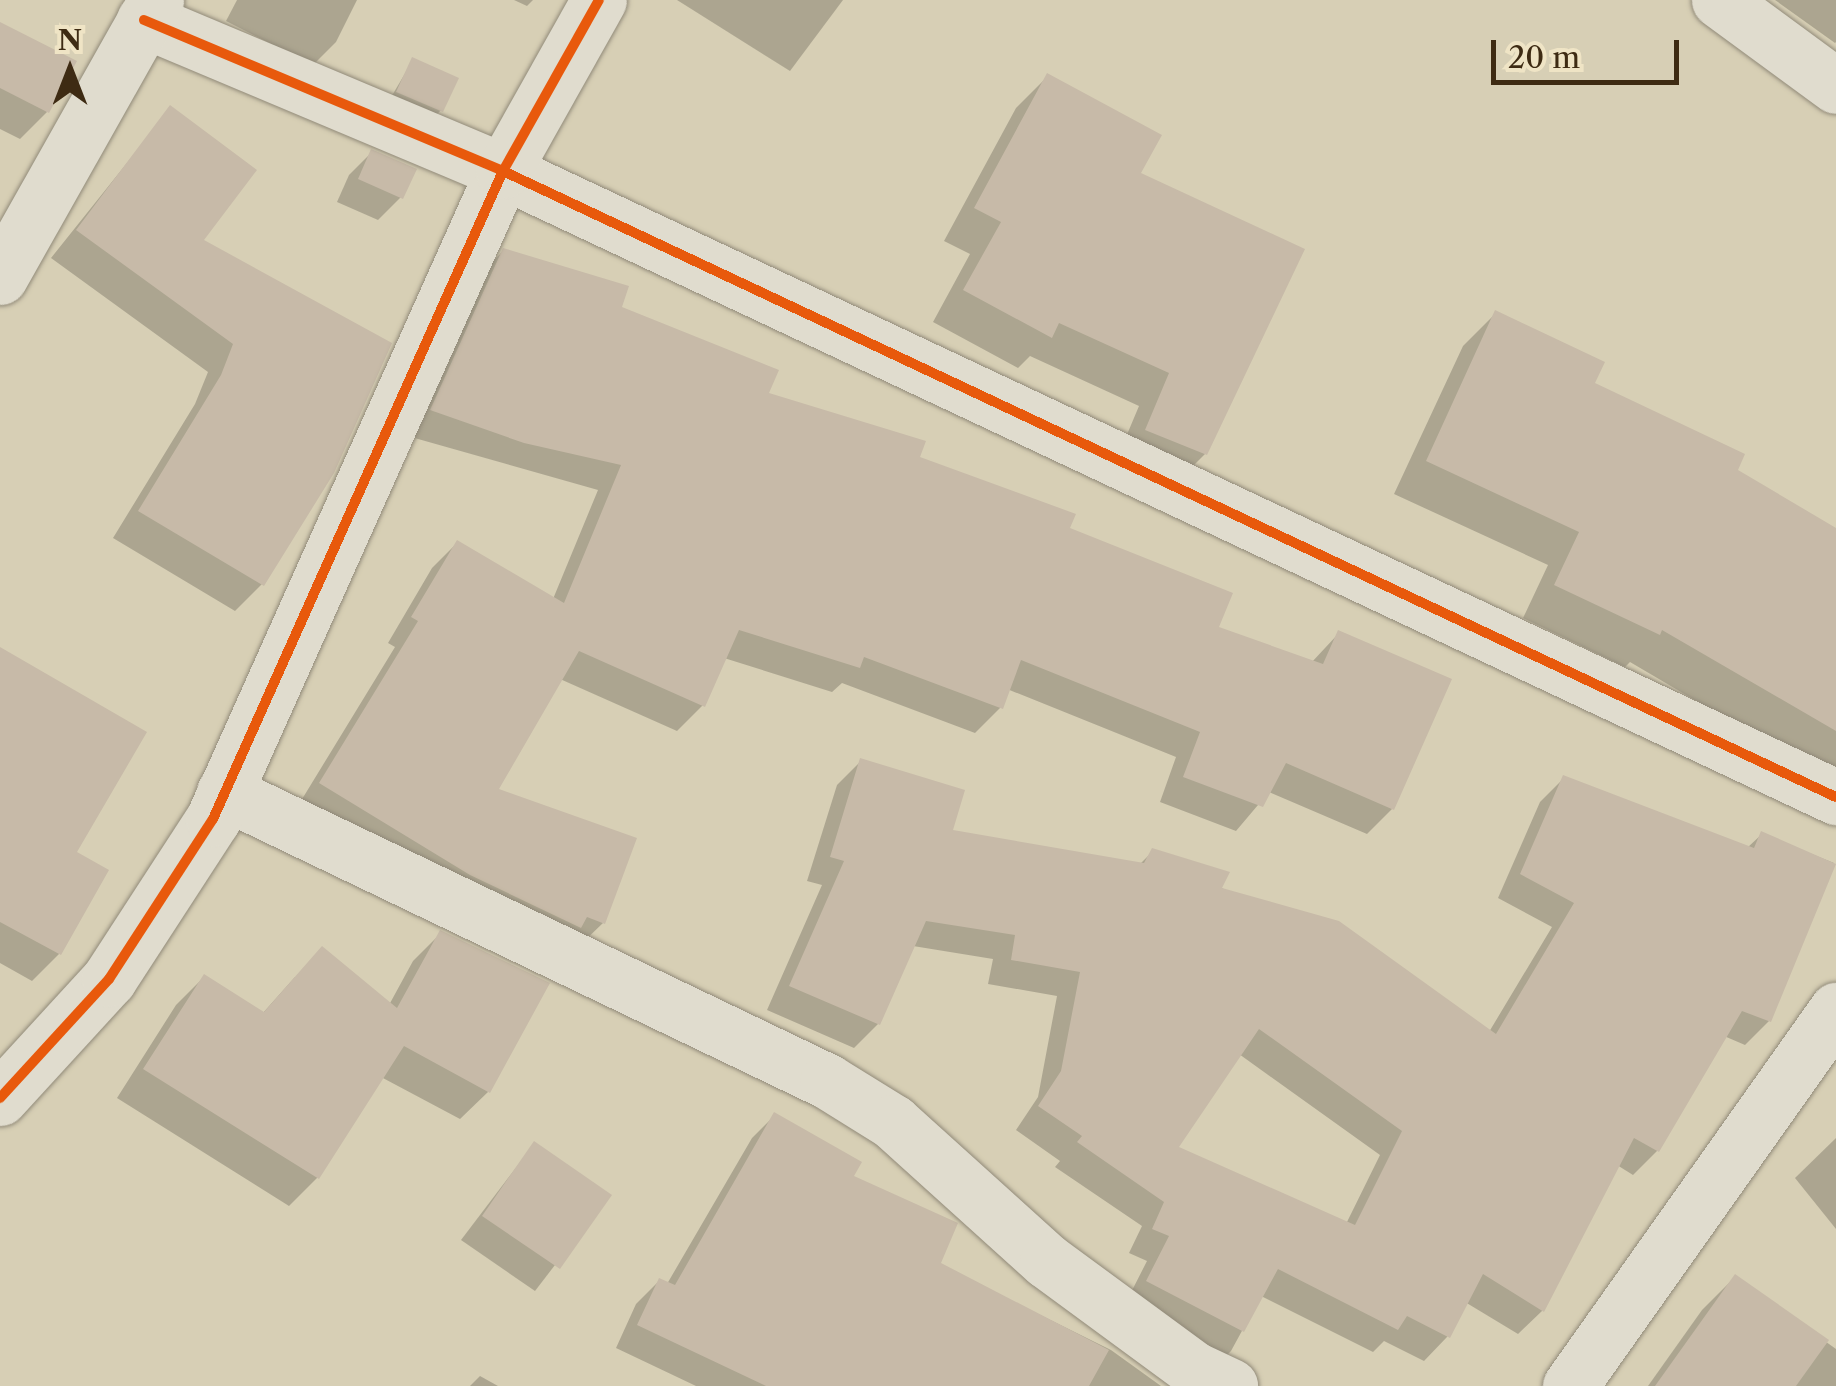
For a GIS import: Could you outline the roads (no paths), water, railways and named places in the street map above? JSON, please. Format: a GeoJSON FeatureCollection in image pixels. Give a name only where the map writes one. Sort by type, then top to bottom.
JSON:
{"type":"FeatureCollection","features":[{"type":"Feature","properties":{"kind":"street"},"geometry":{"type":"LineString","coordinates":[[0,1098],[109,979],[224,792],[502,170],[599,0]]}},
{"type":"Feature","properties":{"kind":"street"},"geometry":{"type":"LineString","coordinates":[[1719,0],[1836,86]]}},
{"type":"Feature","properties":{"kind":"street"},"geometry":{"type":"LineString","coordinates":[[0,277],[150,10],[502,170],[1836,796]]}},
{"type":"Feature","properties":{"kind":"street"},"geometry":{"type":"LineString","coordinates":[[224,792],[826,1080],[893,1122],[1048,1261],[1194,1368],[1230,1386]]}},
{"type":"Feature","properties":{"kind":"street"},"geometry":{"type":"LineString","coordinates":[[1570,1386],[1836,1010]]}}]}
